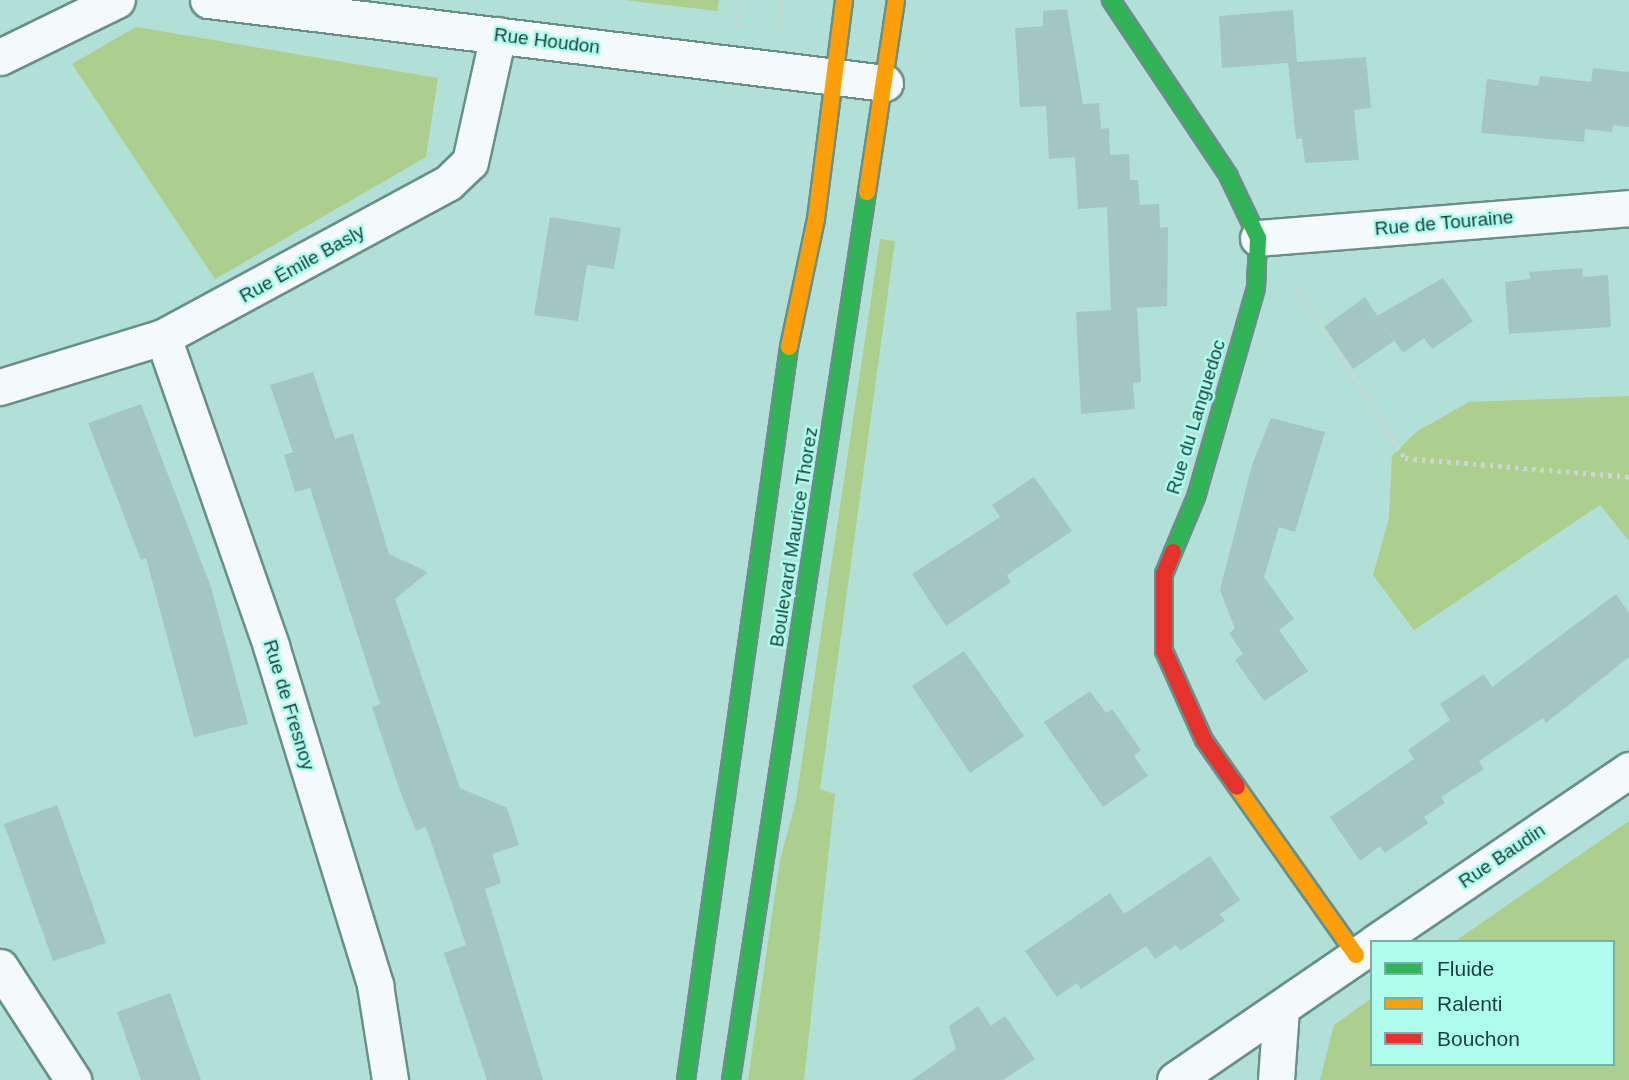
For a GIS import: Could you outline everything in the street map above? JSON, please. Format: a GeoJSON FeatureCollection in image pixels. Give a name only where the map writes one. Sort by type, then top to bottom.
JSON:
{"type":"FeatureCollection","features":[{"type":"Feature","properties":{"kind":"street"},"geometry":{"type":"LineString","coordinates":[[1,54],[117,0]]}},
{"type":"Feature","properties":{"kind":"street","name":"Rue Houdon"},"geometry":{"type":"LineString","coordinates":[[208,0],[372,10],[498,35],[885,83]]}},
{"type":"Feature","properties":{"kind":"street","name":"Boulevard Maurice Thorez"},"geometry":{"type":"LineString","coordinates":[[686,1080],[782,382],[816,219],[844,0]]}},
{"type":"Feature","properties":{"kind":"street","name":"Boulevard Maurice Thorez"},"geometry":{"type":"LineString","coordinates":[[731,1080],[896,0]]}},
{"type":"Feature","properties":{"kind":"street"},"geometry":{"type":"LineString","coordinates":[[1111,0],[1228,175],[1258,238]]}},
{"type":"Feature","properties":{"kind":"street","name":"Rue Émile Basly"},"geometry":{"type":"LineString","coordinates":[[0,387],[163,337],[448,183],[473,153],[498,35]]}},
{"type":"Feature","properties":{"kind":"street","name":"Rue de Touraine"},"geometry":{"type":"LineString","coordinates":[[1258,238],[1629,208]]}},
{"type":"Feature","properties":{"kind":"street","name":"Rue du Languedoc"},"geometry":{"type":"LineString","coordinates":[[1258,238],[1252,301],[1196,496],[1164,574],[1164,651],[1204,740],[1368,947]]}},
{"type":"Feature","properties":{"kind":"street","name":"Rue de Fresnoy"},"geometry":{"type":"LineString","coordinates":[[163,337],[271,646],[363,946],[390,1080]]}},
{"type":"Feature","properties":{"kind":"street","name":"Rue Baudin"},"geometry":{"type":"LineString","coordinates":[[1378,940],[1629,770]]}},
{"type":"Feature","properties":{"kind":"street","name":"Rue Baudin"},"geometry":{"type":"LineString","coordinates":[[1175,1080],[1368,947]]}},
{"type":"Feature","properties":{"kind":"street"},"geometry":{"type":"LineString","coordinates":[[0,967],[74,1080]]}},
{"type":"Feature","properties":{"kind":"street"},"geometry":{"type":"LineString","coordinates":[[1276,1080],[1281,1008]]}},
{"type":"Feature","properties":{"kind":"path"},"geometry":{"type":"LineString","coordinates":[[1258,238],[1292,277],[1405,458],[1629,477]]}},
{"type":"Feature","properties":{"kind":"green space"},"geometry":{"type":"Polygon","coordinates":[[[624,0],[719,0],[717,11],[624,0]]]}},
{"type":"Feature","properties":{"kind":"green space"},"geometry":{"type":"Polygon","coordinates":[[[136,27],[438,78],[426,157],[215,279],[72,64],[136,27]]]}},
{"type":"Feature","properties":{"kind":"green space"},"geometry":{"type":"Polygon","coordinates":[[[880,239],[895,241],[820,789],[835,794],[804,1080],[748,1080],[780,860],[796,801],[880,239]]]}},
{"type":"Feature","properties":{"kind":"green space"},"geometry":{"type":"Polygon","coordinates":[[[1629,396],[1629,541],[1600,505],[1414,630],[1373,575],[1389,518],[1392,456],[1416,432],[1469,402],[1629,396]]]}},
{"type":"Feature","properties":{"kind":"green space"},"geometry":{"type":"Polygon","coordinates":[[[1629,821],[1629,1080],[1320,1080],[1334,1025],[1370,999],[1370,1066],[1615,1066],[1615,940],[1457,940],[1629,821]]]}},
{"type":"Feature","properties":{"kind":"building"},"geometry":{"type":"Polygon","coordinates":[[[1067,9],[1083,104],[1099,103],[1101,129],[1109,128],[1110,155],[1129,154],[1130,180],[1138,180],[1140,205],[1159,204],[1160,228],[1168,227],[1167,306],[1120,309],[1137,308],[1141,382],[1133,383],[1135,409],[1081,414],[1076,312],[1111,310],[1107,207],[1078,209],[1075,157],[1049,159],[1046,106],[1020,107],[1015,28],[1043,26],[1043,11],[1067,9]]]}},
{"type":"Feature","properties":{"kind":"building"},"geometry":{"type":"Polygon","coordinates":[[[1293,10],[1297,62],[1366,57],[1371,108],[1354,110],[1359,160],[1305,163],[1302,138],[1296,139],[1288,63],[1222,68],[1219,16],[1293,10]]]}},
{"type":"Feature","properties":{"kind":"building"},"geometry":{"type":"Polygon","coordinates":[[[1593,68],[1629,72],[1629,127],[1613,125],[1612,132],[1585,129],[1584,142],[1481,133],[1487,79],[1538,86],[1540,76],[1591,82],[1593,68]]]}},
{"type":"Feature","properties":{"kind":"building"},"geometry":{"type":"Polygon","coordinates":[[[550,217],[621,228],[614,269],[587,265],[578,321],[534,315],[550,217]]]}},
{"type":"Feature","properties":{"kind":"building"},"geometry":{"type":"Polygon","coordinates":[[[1582,268],[1583,277],[1608,275],[1611,327],[1509,334],[1505,282],[1531,279],[1529,272],[1582,268]]]}},
{"type":"Feature","properties":{"kind":"building"},"geometry":{"type":"Polygon","coordinates":[[[1443,278],[1473,321],[1432,349],[1424,338],[1403,353],[1377,316],[1443,278]]]}},
{"type":"Feature","properties":{"kind":"building"},"geometry":{"type":"Polygon","coordinates":[[[1365,297],[1394,341],[1353,369],[1324,327],[1365,297]]]}},
{"type":"Feature","properties":{"kind":"building"},"geometry":{"type":"Polygon","coordinates":[[[313,372],[335,439],[353,433],[389,554],[428,572],[395,599],[460,788],[507,808],[519,845],[492,854],[501,883],[485,889],[543,1080],[487,1080],[444,953],[466,945],[426,827],[416,831],[399,788],[372,707],[380,704],[310,488],[295,492],[284,455],[293,452],[270,385],[313,372]]]}},
{"type":"Feature","properties":{"kind":"building"},"geometry":{"type":"Polygon","coordinates":[[[141,404],[211,587],[248,724],[194,737],[146,558],[141,560],[88,423],[141,404]]]}},
{"type":"Feature","properties":{"kind":"building"},"geometry":{"type":"Polygon","coordinates":[[[1271,418],[1325,432],[1295,532],[1279,527],[1264,577],[1294,619],[1279,630],[1308,671],[1264,701],[1235,660],[1243,654],[1229,633],[1235,629],[1220,590],[1252,465],[1271,418]]]}},
{"type":"Feature","properties":{"kind":"building"},"geometry":{"type":"Polygon","coordinates":[[[1034,477],[1072,531],[1007,575],[1011,582],[946,626],[912,574],[1000,517],[992,505],[1034,477]]]}},
{"type":"Feature","properties":{"kind":"building"},"geometry":{"type":"Polygon","coordinates":[[[1616,594],[1629,613],[1629,657],[1546,723],[1543,718],[1479,761],[1484,769],[1441,797],[1445,803],[1424,817],[1428,823],[1385,853],[1380,846],[1360,861],[1330,817],[1414,759],[1408,750],[1450,720],[1440,704],[1484,674],[1492,687],[1616,594]]]}},
{"type":"Feature","properties":{"kind":"building"},"geometry":{"type":"Polygon","coordinates":[[[964,651],[1024,736],[970,773],[912,686],[964,651]]]}},
{"type":"Feature","properties":{"kind":"building"},"geometry":{"type":"Polygon","coordinates":[[[1090,691],[1106,713],[1112,709],[1141,750],[1134,756],[1148,776],[1103,807],[1044,722],[1090,691]]]}},
{"type":"Feature","properties":{"kind":"building"},"geometry":{"type":"Polygon","coordinates":[[[57,805],[106,943],[53,961],[4,824],[57,805]]]}},
{"type":"Feature","properties":{"kind":"building"},"geometry":{"type":"Polygon","coordinates":[[[1210,856],[1240,900],[1220,914],[1225,921],[1180,951],[1176,945],[1155,959],[1146,946],[1081,989],[1077,983],[1057,997],[1025,951],[1110,893],[1124,914],[1210,856]]]}},
{"type":"Feature","properties":{"kind":"building"},"geometry":{"type":"Polygon","coordinates":[[[170,993],[201,1080],[141,1080],[117,1012],[170,993]]]}},
{"type":"Feature","properties":{"kind":"building"},"geometry":{"type":"Polygon","coordinates":[[[978,1006],[991,1026],[1005,1016],[1035,1059],[1003,1080],[912,1080],[956,1049],[949,1026],[978,1006]]]}},
{"type":"Feature","properties":{"kind":"traffic: fast"},"geometry":{"type":"LineString","coordinates":[[1111,0],[1228,175],[1258,238],[1256,288],[1196,497],[1173,552]]}},
{"type":"Feature","properties":{"kind":"traffic: fast"},"geometry":{"type":"LineString","coordinates":[[731,1080],[867,192]]}},
{"type":"Feature","properties":{"kind":"traffic: fast"},"geometry":{"type":"LineString","coordinates":[[686,1080],[789,347]]}},
{"type":"Feature","properties":{"kind":"traffic: slow"},"geometry":{"type":"LineString","coordinates":[[789,347],[816,219],[844,0]]}},
{"type":"Feature","properties":{"kind":"traffic: slow"},"geometry":{"type":"LineString","coordinates":[[867,192],[896,0]]}},
{"type":"Feature","properties":{"kind":"traffic: slow"},"geometry":{"type":"LineString","coordinates":[[1237,787],[1356,955]]}},
{"type":"Feature","properties":{"kind":"traffic: jam"},"geometry":{"type":"LineString","coordinates":[[1173,552],[1164,574],[1164,651],[1204,740],[1237,787]]}}]}
